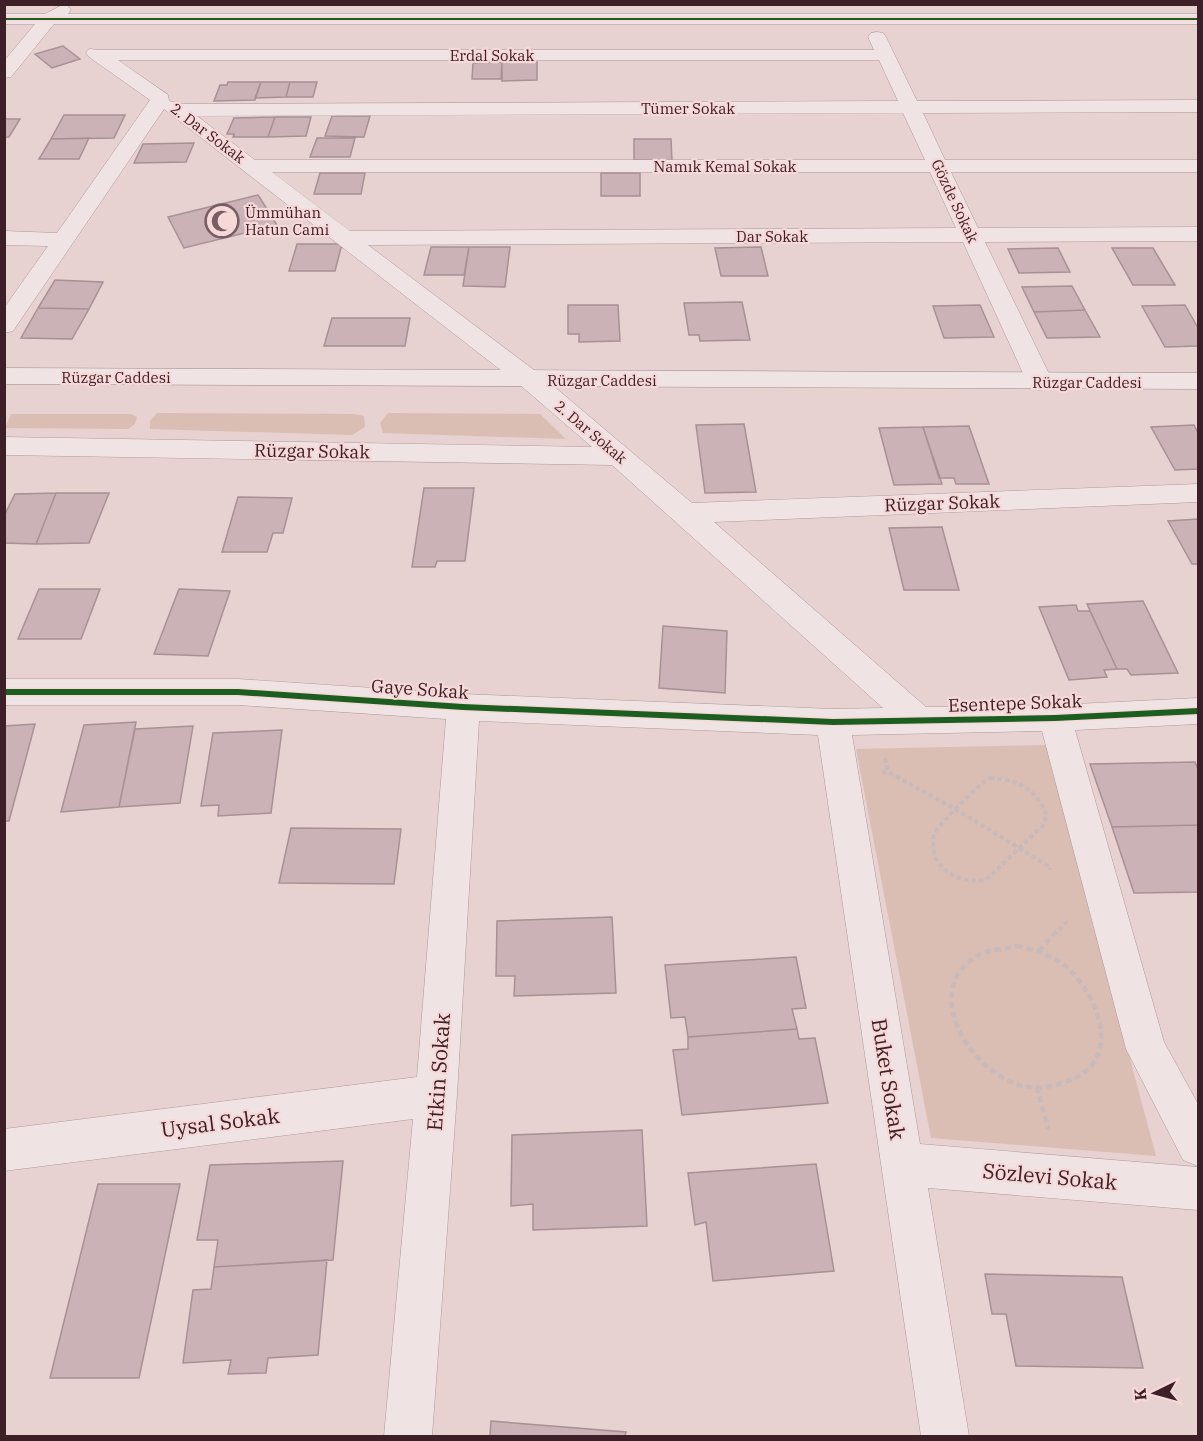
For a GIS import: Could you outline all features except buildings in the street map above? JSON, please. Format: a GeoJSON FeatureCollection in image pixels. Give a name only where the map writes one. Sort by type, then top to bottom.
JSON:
{"type":"FeatureCollection","features":[{"type":"Feature","properties":{"kind":"street","name":"2. Dar Sokak"},"geometry":{"type":"LineString","coordinates":[[31,4],[252,166],[529,380],[686,513],[918,720]]}},
{"type":"Feature","properties":{"kind":"street"},"geometry":{"type":"LineString","coordinates":[[4,73],[49,19],[70,4]]}},
{"type":"Feature","properties":{"kind":"street"},"geometry":{"type":"LineString","coordinates":[[4,19],[520,12],[868,19],[940,12],[1198,19]]}},
{"type":"Feature","properties":{"kind":"street","name":"Gözde Sokak"},"geometry":{"type":"LineString","coordinates":[[868,19],[1040,382]]}},
{"type":"Feature","properties":{"kind":"street","name":"Erdal Sokak"},"geometry":{"type":"LineString","coordinates":[[85,45],[886,56]]}},
{"type":"Feature","properties":{"kind":"street"},"geometry":{"type":"LineString","coordinates":[[4,326],[62,240],[169,104]]}},
{"type":"Feature","properties":{"kind":"street","name":"Tümer Sokak"},"geometry":{"type":"LineString","coordinates":[[169,104],[1198,106]]}},
{"type":"Feature","properties":{"kind":"street","name":"Namık Kemal Sokak"},"geometry":{"type":"LineString","coordinates":[[252,166],[1198,166]]}},
{"type":"Feature","properties":{"kind":"street","name":"Dar Sokak"},"geometry":{"type":"LineString","coordinates":[[345,238],[1198,234]]}},
{"type":"Feature","properties":{"kind":"street"},"geometry":{"type":"LineString","coordinates":[[4,238],[62,240]]}},
{"type":"Feature","properties":{"kind":"street","name":"Rüzgar Caddesi"},"geometry":{"type":"LineString","coordinates":[[4,376],[529,380],[1198,381]]}},
{"type":"Feature","properties":{"kind":"street","name":"Rüzgar Sokak"},"geometry":{"type":"LineString","coordinates":[[4,446],[620,456]]}},
{"type":"Feature","properties":{"kind":"street","name":"Rüzgar Sokak"},"geometry":{"type":"LineString","coordinates":[[686,513],[1198,494]]}},
{"type":"Feature","properties":{"kind":"street","name":"Gaye Sokak"},"geometry":{"type":"LineString","coordinates":[[4,692],[238,692],[463,707],[833,722]]}},
{"type":"Feature","properties":{"kind":"street","name":"Etkin Sokak"},"geometry":{"type":"LineString","coordinates":[[408,1437],[436,1095],[463,707]]}},
{"type":"Feature","properties":{"kind":"street","name":"Esentepe Sokak"},"geometry":{"type":"LineString","coordinates":[[833,722],[1055,718],[1198,711]]}},
{"type":"Feature","properties":{"kind":"street"},"geometry":{"type":"LineString","coordinates":[[1055,718],[1146,1049],[1198,1145]]}},
{"type":"Feature","properties":{"kind":"street","name":"Buket Sokak"},"geometry":{"type":"LineString","coordinates":[[833,722],[945,1437]]}},
{"type":"Feature","properties":{"kind":"street","name":"Uysal Sokak"},"geometry":{"type":"LineString","coordinates":[[4,1150],[436,1095]]}},
{"type":"Feature","properties":{"kind":"street","name":"Sözlevi Sokak"},"geometry":{"type":"LineString","coordinates":[[902,1164],[1198,1189]]}},
{"type":"Feature","properties":{"kind":"path"},"geometry":{"type":"LineString","coordinates":[[888,772],[957,810],[1050,867],[1052,877]]}},
{"type":"Feature","properties":{"kind":"path"},"geometry":{"type":"LineString","coordinates":[[990,778],[1016,780],[1030,787],[1042,801],[1047,815],[1043,825],[986,880],[973,882],[947,873],[936,861],[933,848],[934,834],[957,810],[981,784],[990,778]]}},
{"type":"Feature","properties":{"kind":"path"},"geometry":{"type":"LineString","coordinates":[[1040,951],[1066,922],[1063,915]]}},
{"type":"Feature","properties":{"kind":"path"},"geometry":{"type":"LineString","coordinates":[[1017,946],[1040,951],[1062,962],[1081,980],[1095,1000],[1102,1023],[1101,1045],[1092,1066],[1074,1080],[1050,1088],[1037,1086],[1023,1085],[996,1074],[974,1055],[958,1033],[950,1008],[951,986],[960,968],[975,954],[995,947],[1017,946]]}},
{"type":"Feature","properties":{"kind":"path"},"geometry":{"type":"LineString","coordinates":[[1037,1086],[1050,1138]]}},
{"type":"Feature","properties":{"kind":"shaded area"},"geometry":{"type":"Polygon","coordinates":[[[157,413],[354,414],[364,416],[365,427],[352,435],[150,429],[150,421],[157,413]]]}},
{"type":"Feature","properties":{"kind":"shaded area"},"geometry":{"type":"Polygon","coordinates":[[[388,413],[540,414],[566,439],[383,433],[380,423],[388,413]]]}},
{"type":"Feature","properties":{"kind":"shaded area"},"geometry":{"type":"Polygon","coordinates":[[[11,414],[131,414],[137,417],[135,424],[128,429],[5,428],[11,414]]]}},
{"type":"Feature","properties":{"kind":"shaded area"},"geometry":{"type":"Polygon","coordinates":[[[1046,745],[1156,1156],[931,1138],[856,749],[1046,745]]]}},
{"type":"Feature","properties":{"kind":"cycle path"},"geometry":{"type":"LineString","coordinates":[[4,19],[1198,19]]}},
{"type":"Feature","properties":{"kind":"cycle path"},"geometry":{"type":"LineString","coordinates":[[4,692],[238,692],[463,707],[833,722],[1055,718],[1198,711]]}},
{"type":"Feature","properties":{"kind":"place","name":"Ümmühan Hatun Cami"},"geometry":{"type":"Point","coordinates":[222,221]}}]}
